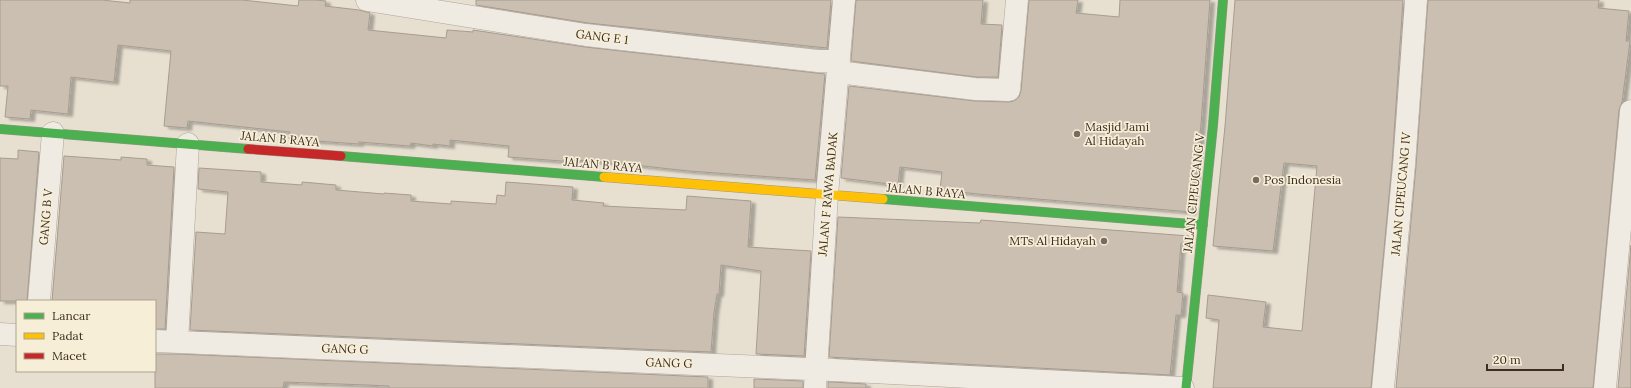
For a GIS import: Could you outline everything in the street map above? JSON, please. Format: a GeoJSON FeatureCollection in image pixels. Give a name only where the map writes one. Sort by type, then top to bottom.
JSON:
{"type":"FeatureCollection","features":[{"type":"Feature","properties":{"kind":"street","name":"GANG E 1"},"geometry":{"type":"LineString","coordinates":[[367,0],[586,35],[818,61],[839,67],[975,88],[1009,90],[1016,0]]}},
{"type":"Feature","properties":{"kind":"street","name":"JALAN F RAWA BADAK"},"geometry":{"type":"LineString","coordinates":[[815,379],[827,195],[844,0]]}},
{"type":"Feature","properties":{"kind":"street","name":"JALAN CIPEUCANG V"},"geometry":{"type":"LineString","coordinates":[[1186,388],[1203,225],[1223,0]]}},
{"type":"Feature","properties":{"kind":"street","name":"JALAN CIPEUCANG IV"},"geometry":{"type":"LineString","coordinates":[[1383,388],[1404,165],[1416,0]]}},
{"type":"Feature","properties":{"kind":"street"},"geometry":{"type":"LineString","coordinates":[[1605,388],[1631,111]]}},
{"type":"Feature","properties":{"kind":"street","name":"JALAN B RAYA"},"geometry":{"type":"LineString","coordinates":[[0,129],[1203,225]]}},
{"type":"Feature","properties":{"kind":"street","name":"GANG B V"},"geometry":{"type":"LineString","coordinates":[[39,300],[53,133]]}},
{"type":"Feature","properties":{"kind":"street"},"geometry":{"type":"LineString","coordinates":[[177,342],[188,144]]}},
{"type":"Feature","properties":{"kind":"street"},"geometry":{"type":"LineString","coordinates":[[0,334],[16,335]]}},
{"type":"Feature","properties":{"kind":"street","name":"GANG G"},"geometry":{"type":"LineString","coordinates":[[156,341],[815,379],[1183,388]]}},
{"type":"Feature","properties":{"kind":"building"},"geometry":{"type":"Polygon","coordinates":[[[0,0],[102,0],[130,3],[130,0],[242,0],[298,6],[299,0],[315,0],[326,1],[325,6],[359,10],[370,13],[368,30],[446,38],[447,30],[473,32],[473,30],[585,47],[825,74],[815,180],[689,171],[625,163],[575,160],[575,162],[508,157],[509,146],[450,140],[450,146],[433,144],[433,146],[411,143],[410,146],[359,142],[359,144],[289,139],[290,132],[188,121],[187,128],[164,126],[171,51],[118,45],[114,82],[71,77],[68,114],[31,110],[30,119],[5,117],[8,86],[0,86],[0,0]]]}},
{"type":"Feature","properties":{"kind":"building"},"geometry":{"type":"Polygon","coordinates":[[[476,0],[831,0],[827,48],[588,23],[476,5],[476,0]]]}},
{"type":"Feature","properties":{"kind":"building"},"geometry":{"type":"Polygon","coordinates":[[[856,0],[983,0],[981,24],[1002,25],[998,77],[976,77],[851,61],[856,0]]]}},
{"type":"Feature","properties":{"kind":"building"},"geometry":{"type":"Polygon","coordinates":[[[1029,0],[1078,0],[1076,13],[1119,17],[1120,0],[1210,0],[1201,124],[1192,212],[940,190],[942,172],[900,167],[898,185],[841,178],[849,86],[975,101],[1009,102],[1014,101],[1019,97],[1021,91],[1029,0]]]}},
{"type":"Feature","properties":{"kind":"building"},"geometry":{"type":"Polygon","coordinates":[[[1235,0],[1403,0],[1392,164],[1371,388],[1213,388],[1219,320],[1206,318],[1208,295],[1266,302],[1263,327],[1302,331],[1317,166],[1284,163],[1273,251],[1213,246],[1225,126],[1235,0]]]}},
{"type":"Feature","properties":{"kind":"building"},"geometry":{"type":"Polygon","coordinates":[[[1428,0],[1599,0],[1598,8],[1629,11],[1626,41],[1630,41],[1622,102],[1619,110],[1593,388],[1396,388],[1416,166],[1428,0]]]}},
{"type":"Feature","properties":{"kind":"building"},"geometry":{"type":"Polygon","coordinates":[[[18,150],[39,152],[27,300],[0,301],[0,158],[18,159],[18,150]]]}},
{"type":"Feature","properties":{"kind":"building"},"geometry":{"type":"Polygon","coordinates":[[[64,156],[121,160],[121,157],[147,159],[147,165],[174,167],[165,329],[156,329],[156,300],[52,300],[64,156]]]}},
{"type":"Feature","properties":{"kind":"building"},"geometry":{"type":"Polygon","coordinates":[[[199,168],[261,172],[261,182],[302,185],[302,182],[336,185],[336,190],[411,195],[411,201],[451,204],[451,201],[496,204],[497,195],[505,196],[506,182],[573,187],[572,200],[604,203],[603,206],[686,210],[687,196],[751,201],[748,247],[811,251],[804,356],[756,354],[761,271],[721,265],[719,294],[717,294],[714,312],[711,352],[190,330],[196,232],[225,234],[228,192],[198,189],[199,168]]]}},
{"type":"Feature","properties":{"kind":"building"},"geometry":{"type":"Polygon","coordinates":[[[838,217],[980,223],[981,220],[1189,236],[1188,244],[1181,243],[1177,292],[1183,293],[1181,315],[1176,315],[1170,375],[829,357],[838,217]]]}},
{"type":"Feature","properties":{"kind":"building"},"geometry":{"type":"Polygon","coordinates":[[[1631,245],[1631,388],[1618,388],[1631,245]]]}},
{"type":"Feature","properties":{"kind":"building"},"geometry":{"type":"Polygon","coordinates":[[[156,354],[708,377],[708,388],[389,388],[389,386],[284,382],[283,388],[155,388],[156,354]]]}},
{"type":"Feature","properties":{"kind":"building"},"geometry":{"type":"Polygon","coordinates":[[[754,379],[803,381],[803,388],[754,388],[754,379]]]}},
{"type":"Feature","properties":{"kind":"building"},"geometry":{"type":"Polygon","coordinates":[[[828,382],[866,384],[866,388],[828,388],[828,382]]]}},
{"type":"Feature","properties":{"kind":"traffic: fast"},"geometry":{"type":"LineString","coordinates":[[1186,388],[1213,125],[1223,0]]}},
{"type":"Feature","properties":{"kind":"traffic: fast"},"geometry":{"type":"LineString","coordinates":[[0,129],[248,149]]}},
{"type":"Feature","properties":{"kind":"traffic: fast"},"geometry":{"type":"LineString","coordinates":[[341,156],[604,177]]}},
{"type":"Feature","properties":{"kind":"traffic: fast"},"geometry":{"type":"LineString","coordinates":[[883,199],[1203,225]]}},
{"type":"Feature","properties":{"kind":"traffic: slow"},"geometry":{"type":"LineString","coordinates":[[604,177],[883,199]]}},
{"type":"Feature","properties":{"kind":"traffic: jam"},"geometry":{"type":"LineString","coordinates":[[248,149],[341,156]]}},
{"type":"Feature","properties":{"kind":"place","name":"Masjid Jami Al Hidayah"},"geometry":{"type":"Point","coordinates":[1077,134]}},
{"type":"Feature","properties":{"kind":"place","name":"Pos Indonesia"},"geometry":{"type":"Point","coordinates":[1256,180]}},
{"type":"Feature","properties":{"kind":"place","name":"MTs Al Hidayah"},"geometry":{"type":"Point","coordinates":[1104,241]}}]}
